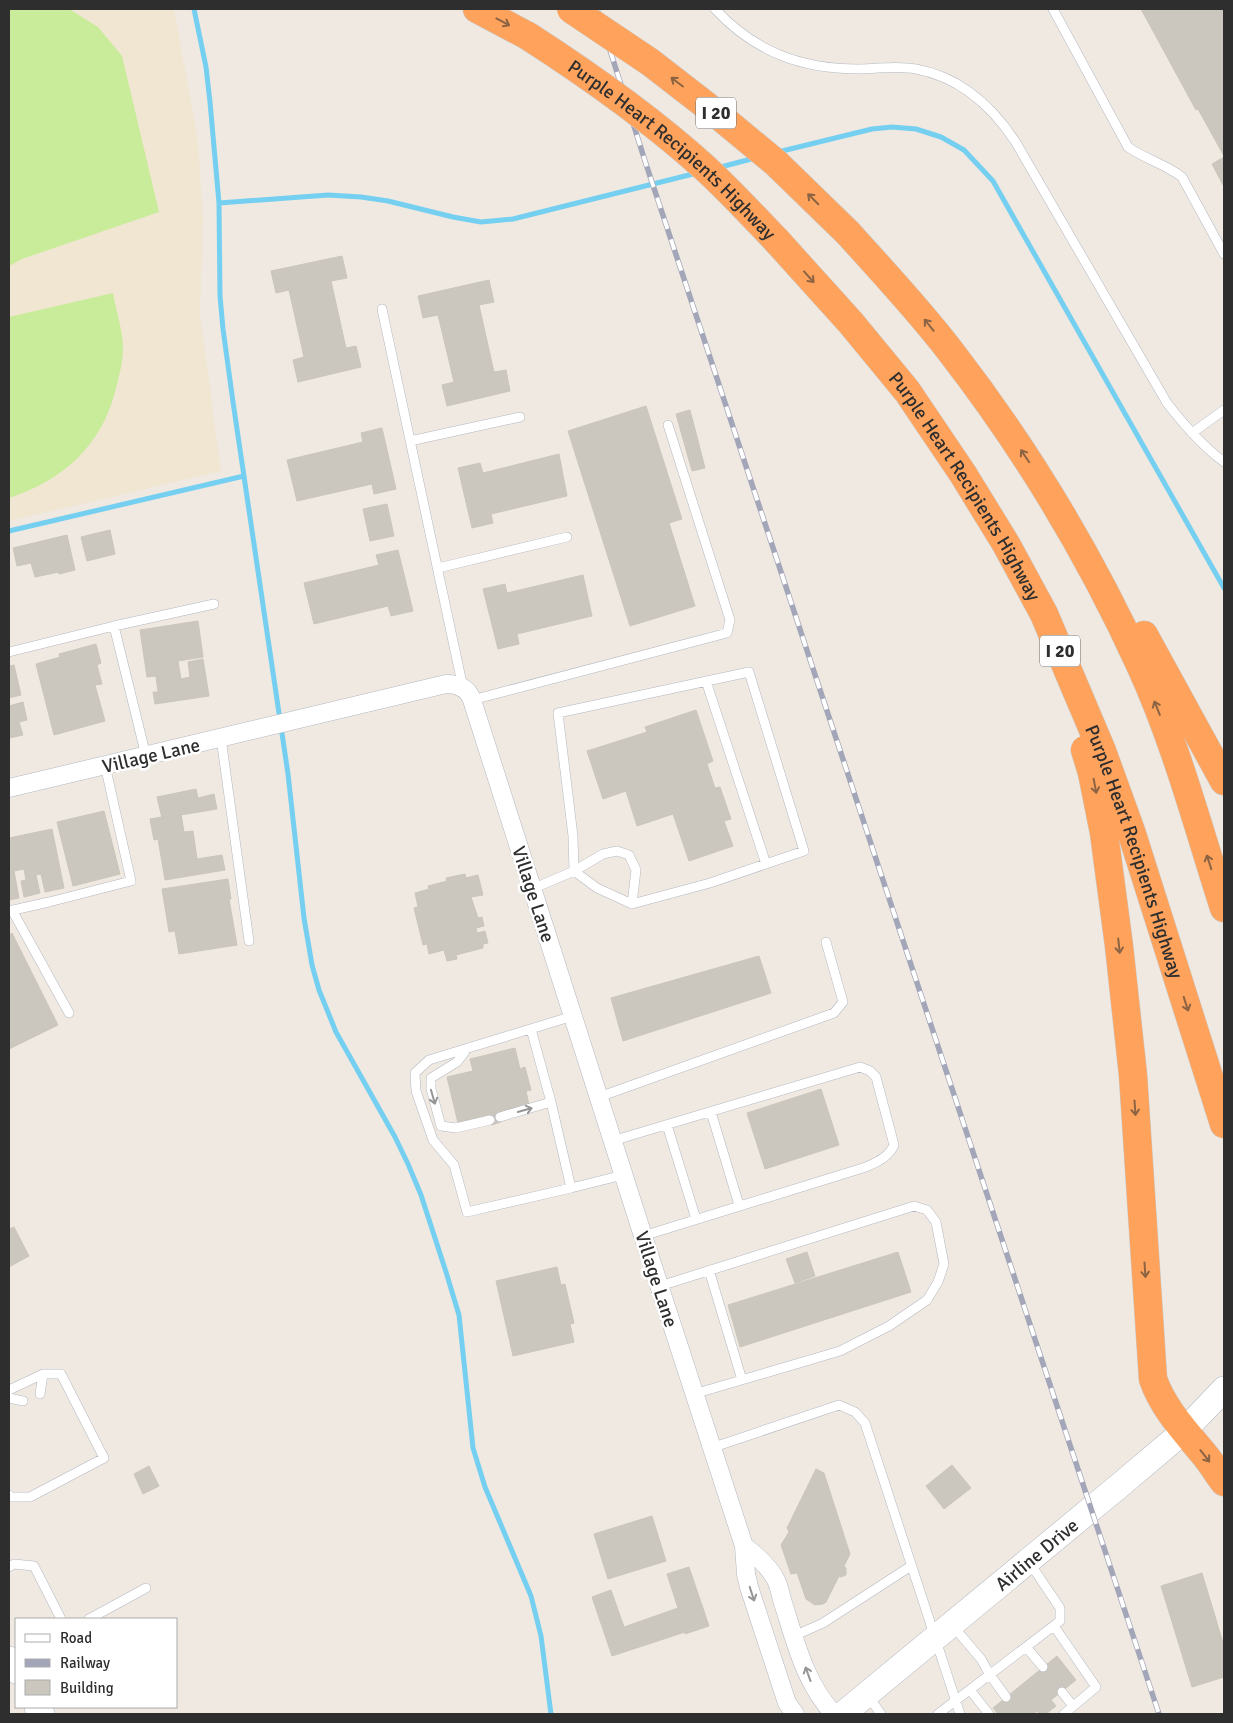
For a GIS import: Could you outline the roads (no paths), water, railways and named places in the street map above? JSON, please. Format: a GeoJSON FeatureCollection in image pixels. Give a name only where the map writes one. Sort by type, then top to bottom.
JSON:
{"type":"FeatureCollection","features":[{"type":"Feature","properties":{"kind":"highway","name":"Purple Heart Recipients Highway"},"geometry":{"type":"LineString","coordinates":[[477,9],[528,36],[604,86],[711,173],[777,241],[851,323],[912,399],[1006,544],[1044,614],[1102,751],[1131,831],[1224,1124]]}},
{"type":"Feature","properties":{"kind":"highway","name":"I 20"},"geometry":{"type":"LineString","coordinates":[[572,9],[643,57],[712,110],[776,163],[848,234],[900,290],[950,352],[999,418],[1043,483],[1112,606],[1141,668],[1168,734],[1224,908]]}},
{"type":"Feature","properties":{"kind":"highway"},"geometry":{"type":"LineString","coordinates":[[1043,483],[1096,552],[1224,781]]}},
{"type":"Feature","properties":{"kind":"highway"},"geometry":{"type":"LineString","coordinates":[[1068,670],[1076,720],[1092,773],[1114,896],[1133,1075],[1153,1379],[1164,1403],[1224,1482]]}},
{"type":"Feature","properties":{"kind":"main road","name":"Airline Drive"},"geometry":{"type":"LineString","coordinates":[[844,1714],[874,1705],[943,1632],[1184,1431],[1224,1389]]}},
{"type":"Feature","properties":{"kind":"street","name":"Village Lane"},"geometry":{"type":"LineString","coordinates":[[9,788],[446,684],[454,684],[468,694],[744,1546],[746,1574],[787,1703],[795,1714]]}},
{"type":"Feature","properties":{"kind":"street","name":"Village Lane"},"geometry":{"type":"LineString","coordinates":[[744,1546],[758,1557],[776,1579],[812,1684],[819,1697],[834,1714]]}},
{"type":"Feature","properties":{"kind":"lane"},"geometry":{"type":"LineString","coordinates":[[715,9],[748,39],[775,54],[801,63],[830,68],[860,69],[890,66],[916,69],[947,79],[982,101],[1001,119],[1015,141],[1167,403],[1192,434],[1208,450],[1224,462]]}},
{"type":"Feature","properties":{"kind":"lane"},"geometry":{"type":"LineString","coordinates":[[1053,9],[1128,147],[1140,156],[1173,170],[1182,177],[1224,254]]}},
{"type":"Feature","properties":{"kind":"lane"},"geometry":{"type":"LineString","coordinates":[[382,309],[438,568],[468,694],[727,633],[730,620],[668,425]]}},
{"type":"Feature","properties":{"kind":"lane"},"geometry":{"type":"LineString","coordinates":[[1192,434],[1224,410]]}},
{"type":"Feature","properties":{"kind":"lane"},"geometry":{"type":"LineString","coordinates":[[410,441],[520,417]]}},
{"type":"Feature","properties":{"kind":"lane"},"geometry":{"type":"LineString","coordinates":[[438,568],[567,537]]}},
{"type":"Feature","properties":{"kind":"lane"},"geometry":{"type":"LineString","coordinates":[[9,652],[214,604]]}},
{"type":"Feature","properties":{"kind":"lane"},"geometry":{"type":"LineString","coordinates":[[114,626],[146,756]]}},
{"type":"Feature","properties":{"kind":"lane"},"geometry":{"type":"LineString","coordinates":[[749,672],[804,851],[710,883],[632,904],[597,888],[574,871],[573,836],[558,713],[749,672]]}},
{"type":"Feature","properties":{"kind":"lane"},"geometry":{"type":"LineString","coordinates":[[706,681],[766,864]]}},
{"type":"Feature","properties":{"kind":"lane"},"geometry":{"type":"LineString","coordinates":[[221,738],[249,941]]}},
{"type":"Feature","properties":{"kind":"lane"},"geometry":{"type":"LineString","coordinates":[[69,1013],[10,910],[131,881],[105,765]]}},
{"type":"Feature","properties":{"kind":"lane"},"geometry":{"type":"LineString","coordinates":[[532,889],[574,871],[603,854],[617,851],[629,855],[636,870],[632,904]]}},
{"type":"Feature","properties":{"kind":"lane"},"geometry":{"type":"LineString","coordinates":[[599,1097],[834,1013],[843,1002],[826,942]]}},
{"type":"Feature","properties":{"kind":"lane"},"geometry":{"type":"LineString","coordinates":[[573,1016],[429,1060],[415,1073],[416,1090],[433,1140],[454,1165],[467,1212],[623,1175]]}},
{"type":"Feature","properties":{"kind":"lane"},"geometry":{"type":"LineString","coordinates":[[531,1029],[551,1102],[571,1188]]}},
{"type":"Feature","properties":{"kind":"lane"},"geometry":{"type":"LineString","coordinates":[[467,1049],[457,1062],[431,1078],[431,1089],[441,1126],[456,1128],[490,1120]]}},
{"type":"Feature","properties":{"kind":"lane"},"geometry":{"type":"LineString","coordinates":[[612,1141],[860,1067],[870,1071],[876,1077],[894,1145],[892,1151],[881,1160],[866,1167],[643,1236]]}},
{"type":"Feature","properties":{"kind":"lane"},"geometry":{"type":"LineString","coordinates":[[500,1117],[551,1102]]}},
{"type":"Feature","properties":{"kind":"lane"},"geometry":{"type":"LineString","coordinates":[[711,1112],[739,1206]]}},
{"type":"Feature","properties":{"kind":"lane"},"geometry":{"type":"LineString","coordinates":[[667,1125],[696,1219]]}},
{"type":"Feature","properties":{"kind":"lane"},"geometry":{"type":"LineString","coordinates":[[660,1286],[914,1206],[927,1210],[936,1222],[944,1264],[938,1282],[928,1300],[888,1326],[840,1351],[694,1394]]}},
{"type":"Feature","properties":{"kind":"lane"},"geometry":{"type":"LineString","coordinates":[[709,1270],[742,1380]]}},
{"type":"Feature","properties":{"kind":"lane"},"geometry":{"type":"LineString","coordinates":[[40,1394],[42,1374]]}},
{"type":"Feature","properties":{"kind":"lane"},"geometry":{"type":"LineString","coordinates":[[9,1390],[42,1374],[60,1374],[104,1458],[30,1497],[10,1497],[9,1495]]}},
{"type":"Feature","properties":{"kind":"lane"},"geometry":{"type":"LineString","coordinates":[[9,1398],[23,1401]]}},
{"type":"Feature","properties":{"kind":"lane"},"geometry":{"type":"LineString","coordinates":[[711,1448],[839,1405],[856,1412],[865,1423],[911,1566],[943,1632],[960,1714]]}},
{"type":"Feature","properties":{"kind":"lane"},"geometry":{"type":"LineString","coordinates":[[938,1714],[1060,1621],[1060,1608],[1028,1562]]}},
{"type":"Feature","properties":{"kind":"lane"},"geometry":{"type":"LineString","coordinates":[[9,1567],[14,1564],[34,1566],[60,1618]]}},
{"type":"Feature","properties":{"kind":"lane"},"geometry":{"type":"LineString","coordinates":[[794,1636],[823,1623],[911,1566]]}},
{"type":"Feature","properties":{"kind":"lane"},"geometry":{"type":"LineString","coordinates":[[91,1618],[146,1588]]}},
{"type":"Feature","properties":{"kind":"lane"},"geometry":{"type":"LineString","coordinates":[[1054,1626],[1096,1687],[1064,1714]]}},
{"type":"Feature","properties":{"kind":"lane"},"geometry":{"type":"LineString","coordinates":[[943,1632],[981,1659],[1006,1697]]}},
{"type":"Feature","properties":{"kind":"lane"},"geometry":{"type":"LineString","coordinates":[[1026,1646],[1042,1667]]}},
{"type":"Feature","properties":{"kind":"lane"},"geometry":{"type":"LineString","coordinates":[[970,1690],[989,1714]]}},
{"type":"Feature","properties":{"kind":"lane"},"geometry":{"type":"LineString","coordinates":[[1062,1692],[1074,1706]]}},
{"type":"Feature","properties":{"kind":"waterway"},"geometry":{"type":"LineString","coordinates":[[194,9],[206,67],[210,102],[219,203],[220,296],[223,329],[288,774],[304,918],[312,965],[319,990],[336,1032],[395,1137],[408,1164],[421,1195],[446,1272],[459,1315],[473,1448],[485,1487],[531,1596],[541,1636],[551,1714]]}},
{"type":"Feature","properties":{"kind":"waterway"},"geometry":{"type":"LineString","coordinates":[[778,152],[872,129],[892,127],[916,129],[941,137],[964,150],[993,181],[1224,588]]}},
{"type":"Feature","properties":{"kind":"waterway"},"geometry":{"type":"LineString","coordinates":[[717,168],[755,158]]}},
{"type":"Feature","properties":{"kind":"waterway"},"geometry":{"type":"LineString","coordinates":[[219,203],[328,195],[361,197],[388,201],[481,222],[513,219],[697,173]]}},
{"type":"Feature","properties":{"kind":"waterway"},"geometry":{"type":"LineString","coordinates":[[9,531],[244,476]]}},
{"type":"Feature","properties":{"kind":"railway"},"geometry":{"type":"LineString","coordinates":[[597,9],[645,161],[1159,1714]]}}]}
